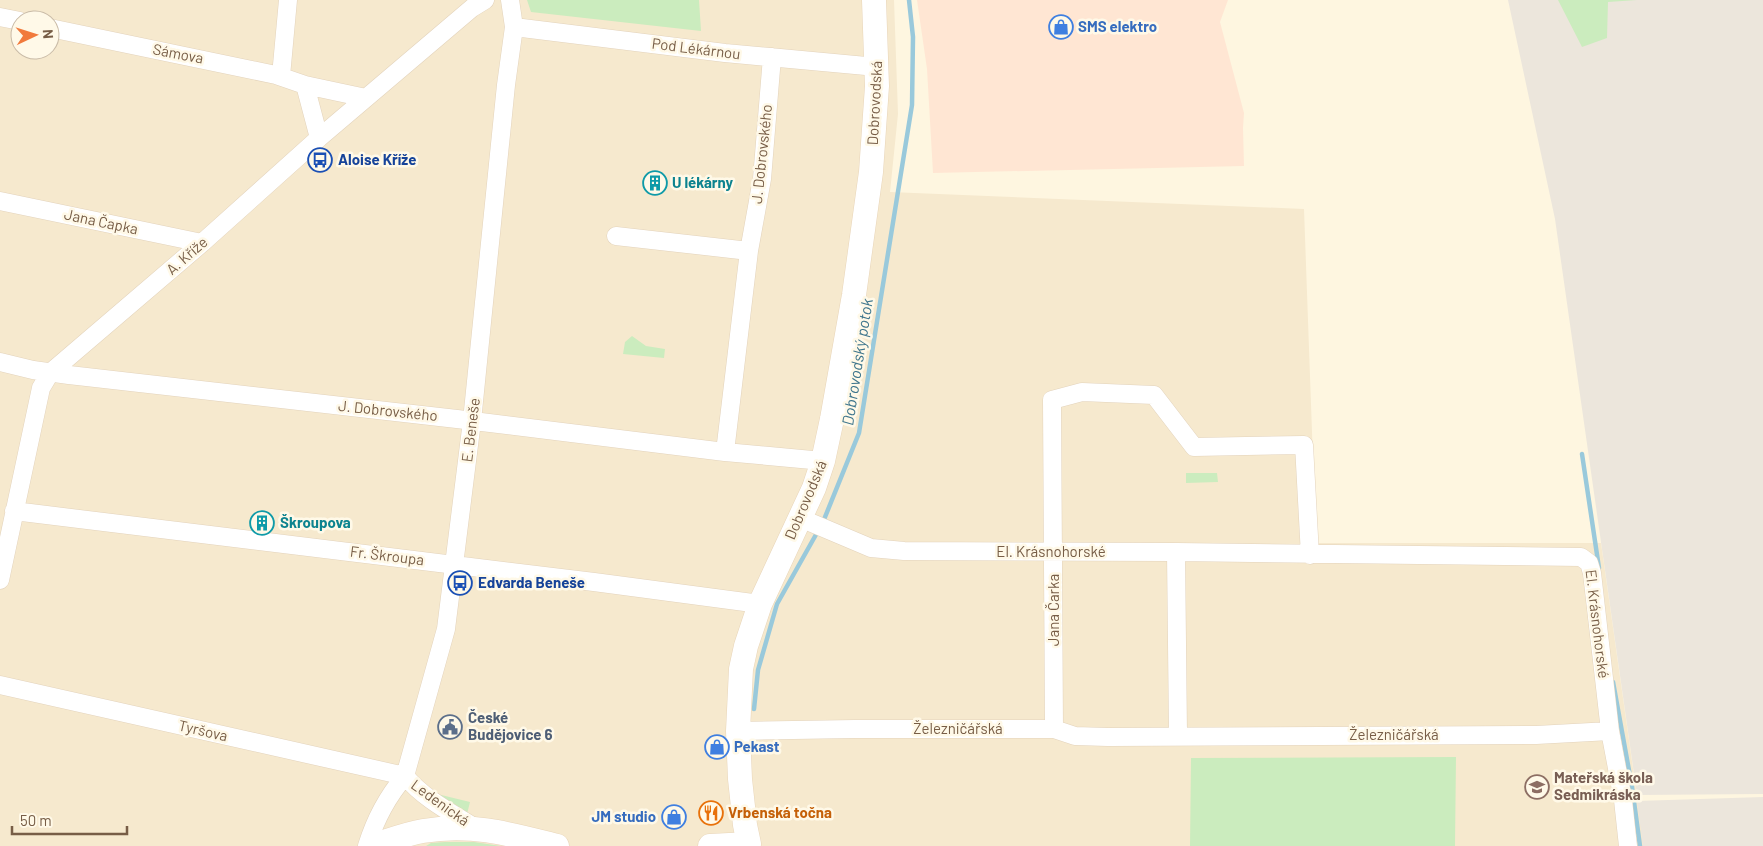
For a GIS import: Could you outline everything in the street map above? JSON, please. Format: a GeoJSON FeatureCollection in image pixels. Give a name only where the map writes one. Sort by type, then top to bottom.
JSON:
{"type":"FeatureCollection","features":[{"type":"Feature","properties":{"kind":"main road","name":"Dobrovodská"},"geometry":{"type":"LineString","coordinates":[[710,846],[749,844],[744,816],[738,731],[741,669],[746,646],[760,604],[806,520],[823,461],[852,311],[866,212],[874,137],[877,67],[874,0]]}},
{"type":"Feature","properties":{"kind":"main road","name":"Ledenická"},"geometry":{"type":"LineString","coordinates":[[369,846],[422,831],[477,829],[514,834],[557,846]]}},
{"type":"Feature","properties":{"kind":"street"},"geometry":{"type":"LineString","coordinates":[[282,76],[288,0]]}},
{"type":"Feature","properties":{"kind":"street","name":"A. Kříže"},"geometry":{"type":"LineString","coordinates":[[0,580],[41,388],[50,373],[202,243],[319,138],[472,8],[485,0]]}},
{"type":"Feature","properties":{"kind":"street","name":"E. Beneše"},"geometry":{"type":"LineString","coordinates":[[369,846],[373,827],[392,791],[405,776],[446,629],[472,421],[506,85],[514,27],[510,0]]}},
{"type":"Feature","properties":{"kind":"street","name":"Pod Lékárnou"},"geometry":{"type":"LineString","coordinates":[[514,27],[725,53],[877,67]]}},
{"type":"Feature","properties":{"kind":"street","name":"Sámova"},"geometry":{"type":"LineString","coordinates":[[60,30],[282,76],[305,85],[366,98]]}},
{"type":"Feature","properties":{"kind":"street","name":"J. Dobrovského"},"geometry":{"type":"LineString","coordinates":[[725,452],[749,251],[762,179],[772,56]]}},
{"type":"Feature","properties":{"kind":"street"},"geometry":{"type":"LineString","coordinates":[[305,85],[319,138]]}},
{"type":"Feature","properties":{"kind":"street","name":"Jana Čapka"},"geometry":{"type":"LineString","coordinates":[[0,201],[202,243]]}},
{"type":"Feature","properties":{"kind":"street"},"geometry":{"type":"LineString","coordinates":[[616,236],[749,251]]}},
{"type":"Feature","properties":{"kind":"street","name":"J. Dobrovského"},"geometry":{"type":"LineString","coordinates":[[0,362],[50,373],[725,452],[823,461]]}},
{"type":"Feature","properties":{"kind":"street","name":"Jana Čarka"},"geometry":{"type":"LineString","coordinates":[[1054,729],[1052,400],[1082,392],[1154,395],[1194,447],[1304,445],[1310,554]]}},
{"type":"Feature","properties":{"kind":"street","name":"Fr. Škroupa"},"geometry":{"type":"LineString","coordinates":[[14,511],[760,604]]}},
{"type":"Feature","properties":{"kind":"street","name":"El. Krásnohorské"},"geometry":{"type":"LineString","coordinates":[[806,520],[871,548],[904,551],[1581,556],[1589,563],[1592,573],[1610,732],[1623,800],[1628,846]]}},
{"type":"Feature","properties":{"kind":"street"},"geometry":{"type":"LineString","coordinates":[[1176,552],[1178,736]]}},
{"type":"Feature","properties":{"kind":"street","name":"Tyršova"},"geometry":{"type":"LineString","coordinates":[[0,685],[405,776]]}},
{"type":"Feature","properties":{"kind":"street","name":"Železničářská"},"geometry":{"type":"LineString","coordinates":[[738,731],[850,728],[1054,729],[1074,736],[1536,735],[1610,732]]}},
{"type":"Feature","properties":{"kind":"street","name":"Ledenická"},"geometry":{"type":"LineString","coordinates":[[405,776],[414,787],[477,829]]}},
{"type":"Feature","properties":{"kind":"shaded area"},"geometry":{"type":"Polygon","coordinates":[[[0,0],[894,0],[898,114],[890,192],[1304,209],[1316,543],[1601,543],[1644,846],[0,846],[0,0]]]}},
{"type":"Feature","properties":{"kind":"shaded area","name":"SMS elektro"},"geometry":{"type":"Polygon","coordinates":[[[917,0],[1228,0],[1220,22],[1244,113],[1244,166],[933,173],[927,69],[917,0]]]}},
{"type":"Feature","properties":{"kind":"shaded area"},"geometry":{"type":"Polygon","coordinates":[[[1508,0],[1763,0],[1763,794],[1637,795],[1555,219],[1508,0]]]}},
{"type":"Feature","properties":{"kind":"shaded area"},"geometry":{"type":"Polygon","coordinates":[[[1763,797],[1763,846],[1643,846],[1637,801],[1763,797]]]}},
{"type":"Feature","properties":{"kind":"green space"},"geometry":{"type":"Polygon","coordinates":[[[527,0],[699,0],[701,31],[531,12],[527,0]]]}},
{"type":"Feature","properties":{"kind":"green space"},"geometry":{"type":"Polygon","coordinates":[[[1558,0],[1637,0],[1608,2],[1607,38],[1582,47],[1558,0]]]}},
{"type":"Feature","properties":{"kind":"green space"},"geometry":{"type":"Polygon","coordinates":[[[632,336],[646,346],[665,349],[664,358],[623,354],[625,342],[632,336]]]}},
{"type":"Feature","properties":{"kind":"green space"},"geometry":{"type":"Polygon","coordinates":[[[1186,473],[1217,473],[1218,482],[1186,483],[1186,473]]]}},
{"type":"Feature","properties":{"kind":"green space"},"geometry":{"type":"Polygon","coordinates":[[[1456,757],[1455,846],[1190,846],[1191,758],[1456,757]]]}},
{"type":"Feature","properties":{"kind":"green space"},"geometry":{"type":"Polygon","coordinates":[[[433,793],[470,802],[467,814],[433,793]]]}},
{"type":"Feature","properties":{"kind":"green space"},"geometry":{"type":"Polygon","coordinates":[[[474,842],[501,846],[426,846],[431,843],[474,842]]]}},
{"type":"Feature","properties":{"kind":"waterway","name":"Dobrovodský potok"},"geometry":{"type":"LineString","coordinates":[[823,522],[859,433],[912,105],[913,37],[909,0]]}},
{"type":"Feature","properties":{"kind":"waterway"},"geometry":{"type":"LineString","coordinates":[[1582,454],[1599,568]]}},
{"type":"Feature","properties":{"kind":"waterway","name":"Dobrovodský potok"},"geometry":{"type":"LineString","coordinates":[[754,709],[758,670],[777,604],[818,531]]}},
{"type":"Feature","properties":{"kind":"waterway"},"geometry":{"type":"LineString","coordinates":[[1613,682],[1632,787],[1640,846]]}},
{"type":"Feature","properties":{"kind":"place","name":"SMS elektro"},"geometry":{"type":"Point","coordinates":[1061,27]}},
{"type":"Feature","properties":{"kind":"place","name":"Aloise Kříže"},"geometry":{"type":"Point","coordinates":[320,160]}},
{"type":"Feature","properties":{"kind":"place","name":"U lékárny"},"geometry":{"type":"Point","coordinates":[655,183]}},
{"type":"Feature","properties":{"kind":"place","name":"Škroupova"},"geometry":{"type":"Point","coordinates":[262,523]}},
{"type":"Feature","properties":{"kind":"place","name":"Edvarda Beneše"},"geometry":{"type":"Point","coordinates":[460,583]}},
{"type":"Feature","properties":{"kind":"place","name":"České Budějovice 6"},"geometry":{"type":"Point","coordinates":[450,727]}},
{"type":"Feature","properties":{"kind":"place","name":"Pekast"},"geometry":{"type":"Point","coordinates":[717,747]}},
{"type":"Feature","properties":{"kind":"place","name":"Mateřská škola Sedmikráska"},"geometry":{"type":"Point","coordinates":[1537,787]}},
{"type":"Feature","properties":{"kind":"place","name":"Vrbenská točna"},"geometry":{"type":"Point","coordinates":[711,813]}},
{"type":"Feature","properties":{"kind":"place","name":"JM studio"},"geometry":{"type":"Point","coordinates":[674,817]}}]}
